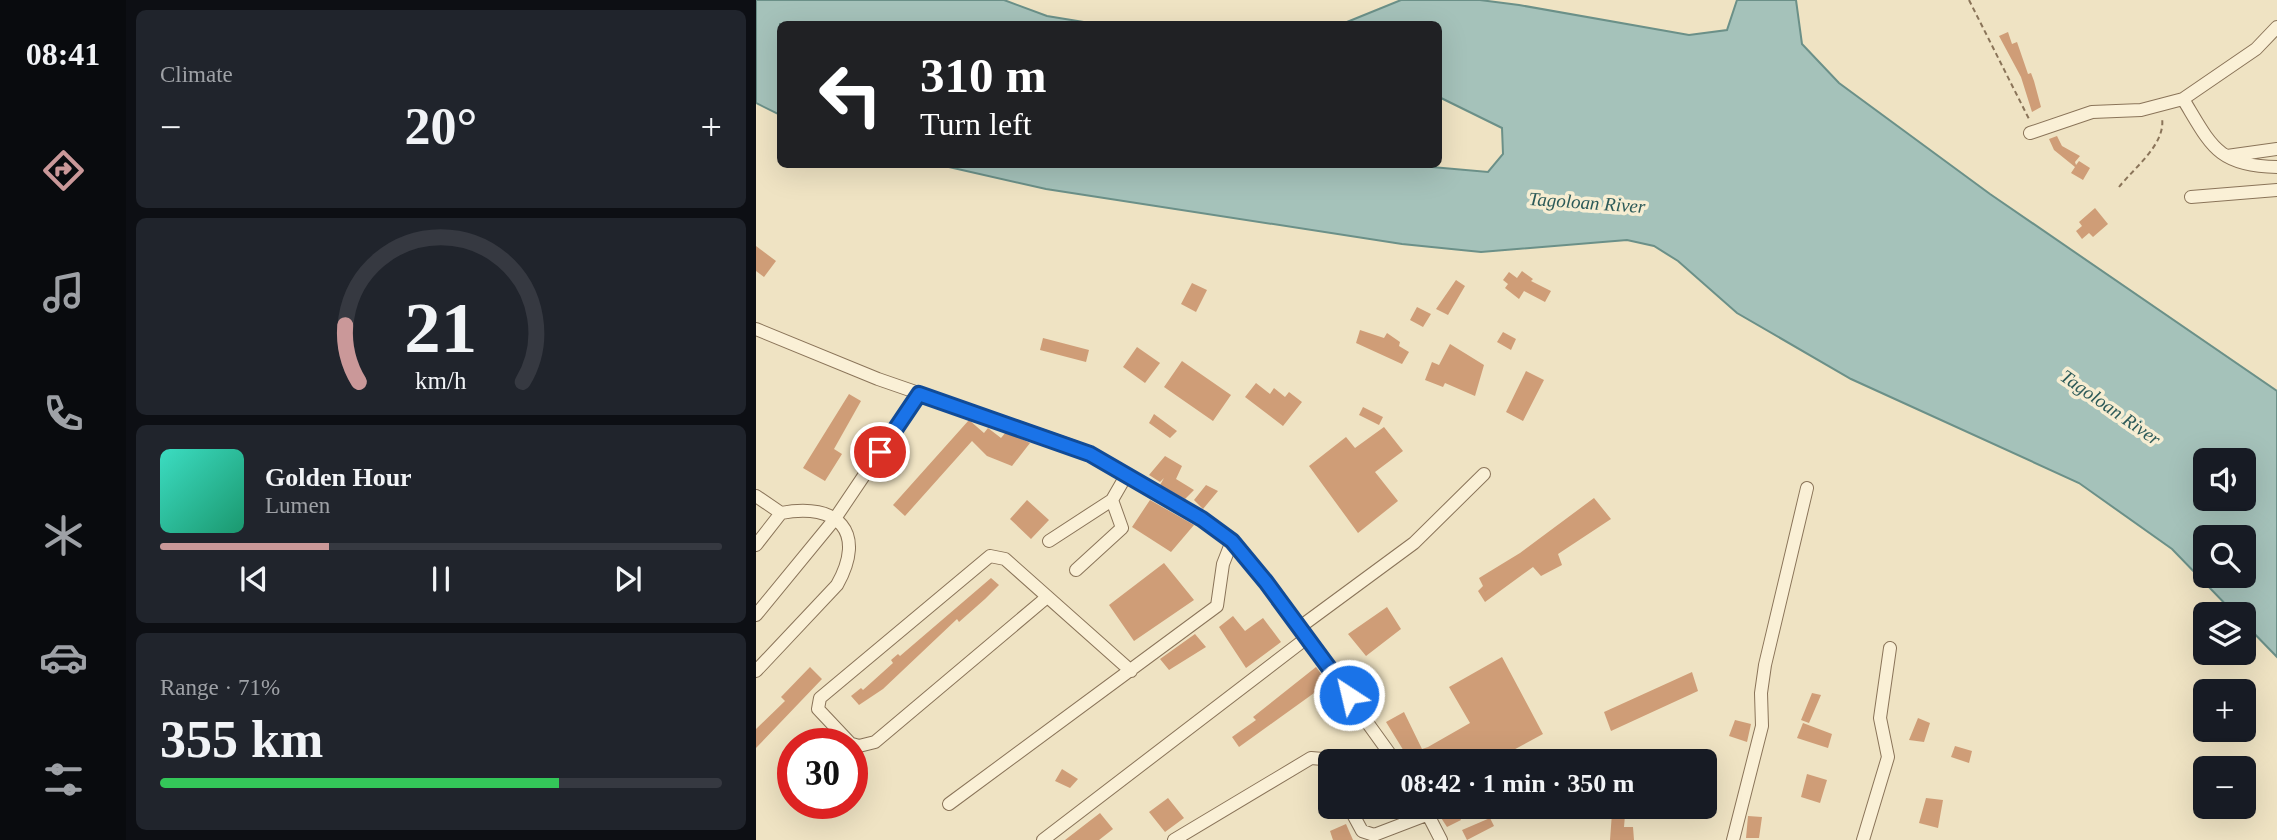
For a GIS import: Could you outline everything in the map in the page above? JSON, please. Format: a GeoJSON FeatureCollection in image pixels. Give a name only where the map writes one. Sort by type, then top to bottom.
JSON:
{"type":"FeatureCollection","features":[{"type":"Feature","properties":{"kind":"street"},"geometry":{"type":"LineString","coordinates":[[2033,132],[2092,112],[2161,106],[2183,99],[2256,49],[2277,27]]}},
{"type":"Feature","properties":{"kind":"street"},"geometry":{"type":"LineString","coordinates":[[2183,99],[2211,145],[2223,157],[2240,163],[2277,167]]}},
{"type":"Feature","properties":{"kind":"street"},"geometry":{"type":"LineString","coordinates":[[2223,157],[2277,149]]}},
{"type":"Feature","properties":{"kind":"street"},"geometry":{"type":"LineString","coordinates":[[2191,197],[2277,190]]}},
{"type":"Feature","properties":{"kind":"street"},"geometry":{"type":"LineString","coordinates":[[756,329],[919,394],[1075,447],[1127,474],[1202,519],[1232,541],[1304,632],[1387,749]]}},
{"type":"Feature","properties":{"kind":"street"},"geometry":{"type":"LineString","coordinates":[[756,615],[834,520],[919,394]]}},
{"type":"Feature","properties":{"kind":"street"},"geometry":{"type":"LineString","coordinates":[[1049,541],[1112,500],[1127,474]]}},
{"type":"Feature","properties":{"kind":"street"},"geometry":{"type":"LineString","coordinates":[[1043,840],[1414,543],[1484,474]]}},
{"type":"Feature","properties":{"kind":"street"},"geometry":{"type":"LineString","coordinates":[[1733,840],[1762,726],[1760,693],[1765,665],[1807,488]]}},
{"type":"Feature","properties":{"kind":"street"},"geometry":{"type":"LineString","coordinates":[[756,496],[781,513],[812,509],[834,520],[849,537],[851,548],[845,570],[813,613],[756,671]]}},
{"type":"Feature","properties":{"kind":"street"},"geometry":{"type":"LineString","coordinates":[[1076,570],[1122,528],[1112,500]]}},
{"type":"Feature","properties":{"kind":"street"},"geometry":{"type":"LineString","coordinates":[[756,545],[781,513]]}},
{"type":"Feature","properties":{"kind":"street"},"geometry":{"type":"LineString","coordinates":[[949,804],[1217,606],[1223,564],[1232,541]]}},
{"type":"Feature","properties":{"kind":"street"},"geometry":{"type":"LineString","coordinates":[[836,728],[818,709],[820,698],[990,556],[1004,559],[1131,671]]}},
{"type":"Feature","properties":{"kind":"street"},"geometry":{"type":"LineString","coordinates":[[868,744],[875,742],[1046,598]]}},
{"type":"Feature","properties":{"kind":"street"},"geometry":{"type":"LineString","coordinates":[[1863,840],[1888,757],[1880,718],[1890,648]]}},
{"type":"Feature","properties":{"kind":"street"},"geometry":{"type":"LineString","coordinates":[[1174,840],[1311,758],[1318,759]]}},
{"type":"Feature","properties":{"kind":"street"},"geometry":{"type":"LineString","coordinates":[[1356,819],[1362,831],[1374,835],[1407,819]]}},
{"type":"Feature","properties":{"kind":"street"},"geometry":{"type":"LineString","coordinates":[[1430,819],[1441,840]]}},
{"type":"Feature","properties":{"kind":"path"},"geometry":{"type":"LineString","coordinates":[[1969,0],[2033,132]]}},
{"type":"Feature","properties":{"kind":"path"},"geometry":{"type":"LineString","coordinates":[[2119,187],[2162,133],[2161,106]]}},
{"type":"Feature","properties":{"kind":"water"},"geometry":{"type":"Polygon","coordinates":[[[756,0],[1004,0],[1047,16],[1078,21],[777,21],[777,114],[756,103],[756,0]]]}},
{"type":"Feature","properties":{"kind":"water","name":"Tagoloan River"},"geometry":{"type":"Polygon","coordinates":[[[1401,0],[1480,0],[1689,35],[1727,30],[1737,0],[1796,0],[1802,44],[1839,83],[1990,194],[2277,391],[2277,657],[2256,635],[2256,602],[2223,602],[2210,588],[2256,588],[2256,525],[2193,525],[2193,571],[2172,549],[2079,483],[1851,379],[1737,313],[1678,261],[1654,246],[1627,240],[1481,252],[1402,244],[1046,189],[953,168],[1442,168],[1488,172],[1503,154],[1502,128],[1442,98],[1442,21],[1349,21],[1401,0]]]}},
{"type":"Feature","properties":{"kind":"building"},"geometry":{"type":"Polygon","coordinates":[[[2008,32],[2012,44],[2017,42],[2028,74],[2031,73],[2034,81],[2041,107],[2032,112],[2021,77],[1999,36],[2008,32]]]}},
{"type":"Feature","properties":{"kind":"building"},"geometry":{"type":"Polygon","coordinates":[[[2057,136],[2062,146],[2080,156],[2075,162],[2076,165],[2079,161],[2090,168],[2083,180],[2071,173],[2075,167],[2054,150],[2049,139],[2057,136]]]}},
{"type":"Feature","properties":{"kind":"building"},"geometry":{"type":"Polygon","coordinates":[[[2095,208],[2108,224],[2093,237],[2089,233],[2082,239],[2076,231],[2082,226],[2079,222],[2095,208]]]}},
{"type":"Feature","properties":{"kind":"building"},"geometry":{"type":"Polygon","coordinates":[[[756,246],[776,261],[764,277],[756,271],[756,246]]]}},
{"type":"Feature","properties":{"kind":"building"},"geometry":{"type":"Polygon","coordinates":[[[1522,271],[1533,279],[1531,281],[1551,291],[1545,302],[1524,291],[1519,299],[1505,288],[1508,284],[1503,280],[1509,272],[1517,278],[1522,271]]]}},
{"type":"Feature","properties":{"kind":"building"},"geometry":{"type":"Polygon","coordinates":[[[1456,280],[1465,286],[1448,315],[1436,309],[1456,280]]]}},
{"type":"Feature","properties":{"kind":"building"},"geometry":{"type":"Polygon","coordinates":[[[1192,283],[1207,290],[1196,312],[1181,304],[1192,283]]]}},
{"type":"Feature","properties":{"kind":"building"},"geometry":{"type":"Polygon","coordinates":[[[1417,307],[1431,314],[1423,327],[1410,320],[1417,307]]]}},
{"type":"Feature","properties":{"kind":"building"},"geometry":{"type":"Polygon","coordinates":[[[1360,330],[1384,338],[1387,333],[1400,342],[1399,346],[1409,352],[1402,364],[1356,343],[1360,330]]]}},
{"type":"Feature","properties":{"kind":"building"},"geometry":{"type":"Polygon","coordinates":[[[1503,332],[1516,339],[1511,350],[1497,342],[1503,332]]]}},
{"type":"Feature","properties":{"kind":"building"},"geometry":{"type":"Polygon","coordinates":[[[1043,338],[1089,350],[1086,362],[1040,350],[1043,338]]]}},
{"type":"Feature","properties":{"kind":"building"},"geometry":{"type":"Polygon","coordinates":[[[1450,344],[1484,365],[1475,396],[1445,383],[1443,387],[1425,380],[1432,362],[1439,365],[1450,344]]]}},
{"type":"Feature","properties":{"kind":"building"},"geometry":{"type":"Polygon","coordinates":[[[1137,347],[1160,363],[1145,383],[1123,367],[1137,347]]]}},
{"type":"Feature","properties":{"kind":"building"},"geometry":{"type":"Polygon","coordinates":[[[1182,361],[1231,395],[1213,421],[1164,387],[1182,361]]]}},
{"type":"Feature","properties":{"kind":"building"},"geometry":{"type":"Polygon","coordinates":[[[1526,371],[1544,380],[1523,421],[1506,412],[1526,371]]]}},
{"type":"Feature","properties":{"kind":"building"},"geometry":{"type":"Polygon","coordinates":[[[1256,383],[1270,394],[1274,388],[1285,397],[1289,392],[1302,402],[1283,426],[1245,397],[1256,383]]]}},
{"type":"Feature","properties":{"kind":"building"},"geometry":{"type":"Polygon","coordinates":[[[849,394],[861,401],[834,449],[842,454],[825,481],[803,468],[849,394]]]}},
{"type":"Feature","properties":{"kind":"building"},"geometry":{"type":"Polygon","coordinates":[[[1363,407],[1383,417],[1379,425],[1359,415],[1363,407]]]}},
{"type":"Feature","properties":{"kind":"building"},"geometry":{"type":"Polygon","coordinates":[[[1154,414],[1177,431],[1170,438],[1149,423],[1154,414]]]}},
{"type":"Feature","properties":{"kind":"building"},"geometry":{"type":"Polygon","coordinates":[[[969,420],[984,433],[988,428],[1001,438],[1006,432],[1030,443],[1012,466],[987,456],[972,441],[905,516],[893,505],[969,420]]]}},
{"type":"Feature","properties":{"kind":"building"},"geometry":{"type":"Polygon","coordinates":[[[1384,427],[1403,451],[1375,472],[1398,501],[1358,533],[1309,466],[1346,437],[1355,448],[1384,427]]]}},
{"type":"Feature","properties":{"kind":"building"},"geometry":{"type":"Polygon","coordinates":[[[1165,456],[1182,466],[1176,479],[1194,490],[1185,499],[1160,485],[1164,478],[1160,482],[1149,475],[1165,456]]]}},
{"type":"Feature","properties":{"kind":"building"},"geometry":{"type":"Polygon","coordinates":[[[1206,485],[1218,491],[1203,509],[1194,500],[1206,485]]]}},
{"type":"Feature","properties":{"kind":"building"},"geometry":{"type":"Polygon","coordinates":[[[1594,498],[1611,519],[1558,554],[1562,565],[1541,576],[1533,567],[1485,602],[1478,591],[1483,586],[1479,578],[1520,553],[1594,498]]]}},
{"type":"Feature","properties":{"kind":"building"},"geometry":{"type":"Polygon","coordinates":[[[1027,500],[1049,520],[1031,539],[1010,519],[1027,500]]]}},
{"type":"Feature","properties":{"kind":"building"},"geometry":{"type":"Polygon","coordinates":[[[1150,500],[1194,525],[1171,552],[1132,527],[1150,500]]]}},
{"type":"Feature","properties":{"kind":"building"},"geometry":{"type":"Polygon","coordinates":[[[1164,563],[1194,600],[1134,641],[1109,605],[1164,563]]]}},
{"type":"Feature","properties":{"kind":"building"},"geometry":{"type":"Polygon","coordinates":[[[991,578],[999,585],[985,599],[959,622],[957,619],[883,689],[859,705],[851,696],[861,688],[863,690],[893,663],[891,660],[898,654],[900,656],[991,578]]]}},
{"type":"Feature","properties":{"kind":"building"},"geometry":{"type":"Polygon","coordinates":[[[1387,607],[1401,629],[1366,656],[1348,634],[1387,607]]]}},
{"type":"Feature","properties":{"kind":"building"},"geometry":{"type":"Polygon","coordinates":[[[1233,616],[1245,631],[1263,618],[1281,642],[1246,668],[1219,627],[1233,616]]]}},
{"type":"Feature","properties":{"kind":"building"},"geometry":{"type":"Polygon","coordinates":[[[1195,634],[1206,647],[1169,670],[1160,659],[1195,634]]]}},
{"type":"Feature","properties":{"kind":"building"},"geometry":{"type":"Polygon","coordinates":[[[1502,657],[1543,734],[1515,749],[1422,749],[1470,723],[1449,687],[1502,657]]]}},
{"type":"Feature","properties":{"kind":"building"},"geometry":{"type":"Polygon","coordinates":[[[810,667],[822,679],[756,748],[756,729],[785,701],[781,697],[810,667]]]}},
{"type":"Feature","properties":{"kind":"building"},"geometry":{"type":"Polygon","coordinates":[[[1316,667],[1328,683],[1239,747],[1232,737],[1256,720],[1253,717],[1316,667]]]}},
{"type":"Feature","properties":{"kind":"building"},"geometry":{"type":"Polygon","coordinates":[[[1692,672],[1698,691],[1611,731],[1604,712],[1692,672]]]}},
{"type":"Feature","properties":{"kind":"building"},"geometry":{"type":"Polygon","coordinates":[[[1812,693],[1821,695],[1809,723],[1801,720],[1812,693]]]}},
{"type":"Feature","properties":{"kind":"building"},"geometry":{"type":"Polygon","coordinates":[[[1404,712],[1422,749],[1403,749],[1386,722],[1404,712]]]}},
{"type":"Feature","properties":{"kind":"building"},"geometry":{"type":"Polygon","coordinates":[[[1918,718],[1930,723],[1924,742],[1909,740],[1918,718]]]}},
{"type":"Feature","properties":{"kind":"building"},"geometry":{"type":"Polygon","coordinates":[[[1735,720],[1751,724],[1747,742],[1729,736],[1735,720]]]}},
{"type":"Feature","properties":{"kind":"building"},"geometry":{"type":"Polygon","coordinates":[[[1803,723],[1832,734],[1828,748],[1797,738],[1803,723]]]}},
{"type":"Feature","properties":{"kind":"building"},"geometry":{"type":"Polygon","coordinates":[[[1955,746],[1972,751],[1969,763],[1951,757],[1955,746]]]}},
{"type":"Feature","properties":{"kind":"building"},"geometry":{"type":"Polygon","coordinates":[[[1062,769],[1078,779],[1070,788],[1055,781],[1062,769]]]}},
{"type":"Feature","properties":{"kind":"building"},"geometry":{"type":"Polygon","coordinates":[[[1807,774],[1827,780],[1820,803],[1801,797],[1807,774]]]}},
{"type":"Feature","properties":{"kind":"building"},"geometry":{"type":"Polygon","coordinates":[[[1168,798],[1184,818],[1165,832],[1149,812],[1168,798]]]}},
{"type":"Feature","properties":{"kind":"building"},"geometry":{"type":"Polygon","coordinates":[[[1926,798],[1943,800],[1938,828],[1919,823],[1926,798]]]}},
{"type":"Feature","properties":{"kind":"building"},"geometry":{"type":"Polygon","coordinates":[[[1100,813],[1113,829],[1099,840],[1065,840],[1100,813]]]}},
{"type":"Feature","properties":{"kind":"building"},"geometry":{"type":"Polygon","coordinates":[[[1748,816],[1762,817],[1759,838],[1746,838],[1748,816]]]}},
{"type":"Feature","properties":{"kind":"building"},"geometry":{"type":"Polygon","coordinates":[[[1442,819],[1461,819],[1461,820],[1447,827],[1442,819]]]}},
{"type":"Feature","properties":{"kind":"building"},"geometry":{"type":"Polygon","coordinates":[[[1488,819],[1490,819],[1494,826],[1467,840],[1462,830],[1488,819]]]}},
{"type":"Feature","properties":{"kind":"building"},"geometry":{"type":"Polygon","coordinates":[[[1612,819],[1625,819],[1624,827],[1633,827],[1634,840],[1610,840],[1612,819]]]}},
{"type":"Feature","properties":{"kind":"building"},"geometry":{"type":"Polygon","coordinates":[[[1346,824],[1353,840],[1333,840],[1330,831],[1346,824]]]}},
{"type":"Feature","properties":{"kind":"route"},"geometry":{"type":"LineString","coordinates":[[880,452],[919,394],[1090,454],[1202,519],[1232,541],[1320,653],[1349,695]]}}]}
